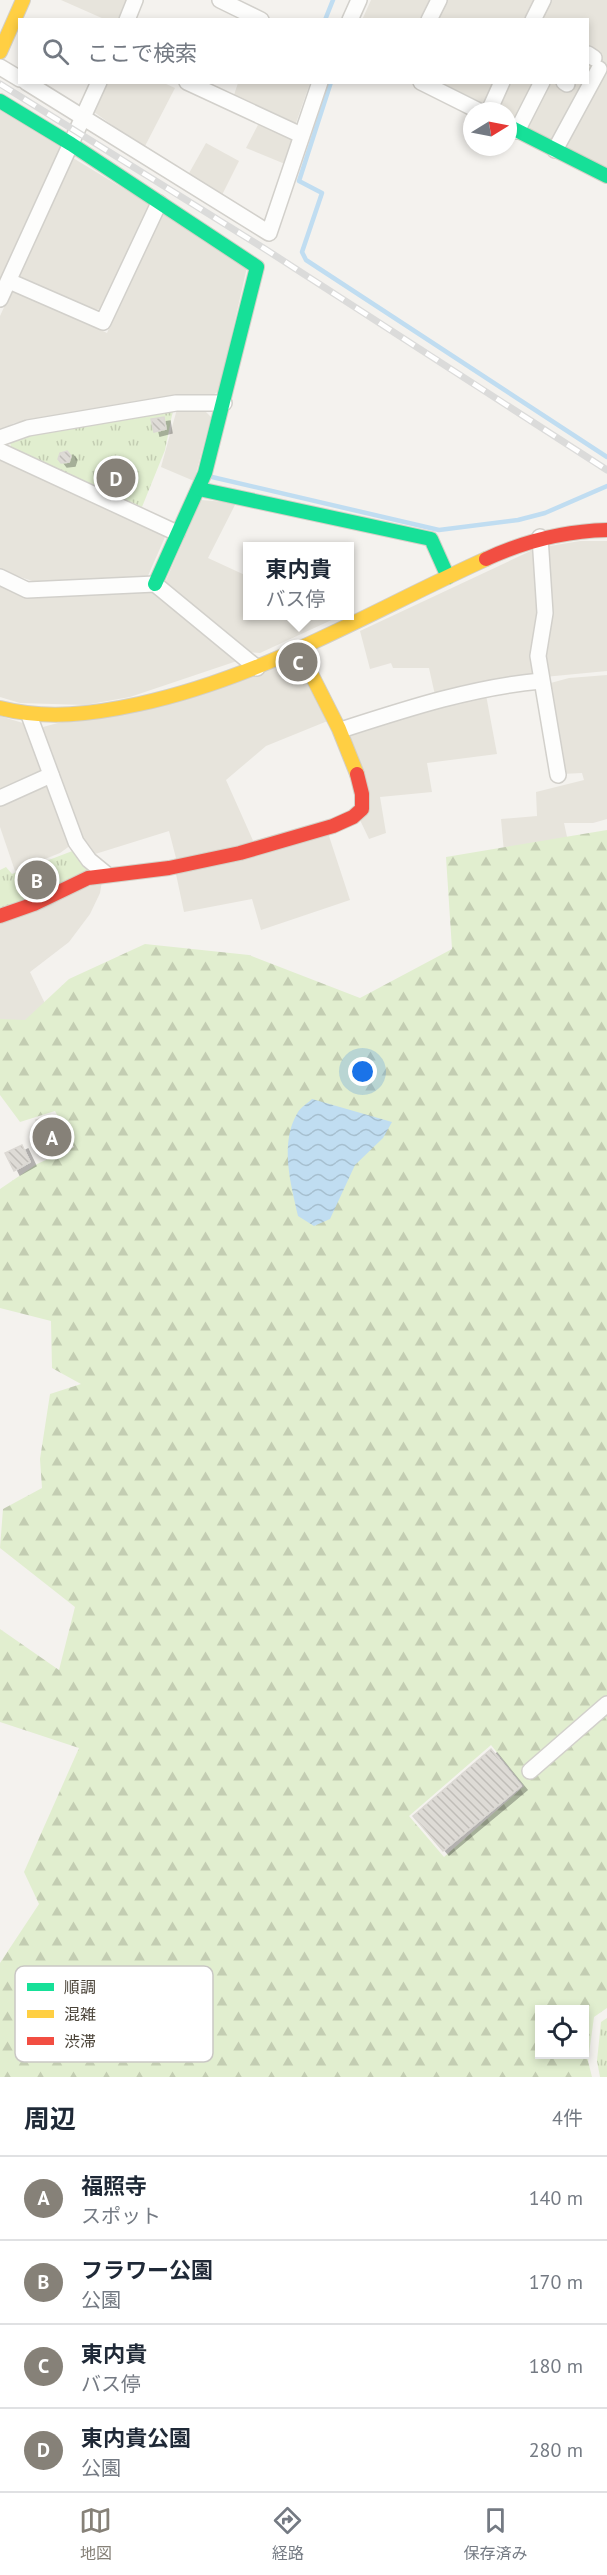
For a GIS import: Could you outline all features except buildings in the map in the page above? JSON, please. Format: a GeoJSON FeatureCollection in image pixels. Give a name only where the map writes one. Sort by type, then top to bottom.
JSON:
{"type":"FeatureCollection","features":[{"type":"Feature","properties":{"kind":"street"},"geometry":{"type":"LineString","coordinates":[[0,52],[23,0]]}},
{"type":"Feature","properties":{"kind":"street"},"geometry":{"type":"LineString","coordinates":[[128,18],[135,0]]}},
{"type":"Feature","properties":{"kind":"street"},"geometry":{"type":"LineString","coordinates":[[220,0],[257,18]]}},
{"type":"Feature","properties":{"kind":"street"},"geometry":{"type":"LineString","coordinates":[[351,18],[359,0]]}},
{"type":"Feature","properties":{"kind":"street"},"geometry":{"type":"LineString","coordinates":[[434,18],[439,0]]}},
{"type":"Feature","properties":{"kind":"street"},"geometry":{"type":"LineString","coordinates":[[534,18],[543,0]]}},
{"type":"Feature","properties":{"kind":"street"},"geometry":{"type":"LineString","coordinates":[[0,67],[18,78]]}},
{"type":"Feature","properties":{"kind":"street"},"geometry":{"type":"LineString","coordinates":[[29,84],[269,232],[319,84]]}},
{"type":"Feature","properties":{"kind":"street"},"geometry":{"type":"LineString","coordinates":[[0,299],[98,84]]}},
{"type":"Feature","properties":{"kind":"street"},"geometry":{"type":"LineString","coordinates":[[191,84],[301,135]]}},
{"type":"Feature","properties":{"kind":"street"},"geometry":{"type":"LineString","coordinates":[[426,84],[463,103]]}},
{"type":"Feature","properties":{"kind":"street"},"geometry":{"type":"LineString","coordinates":[[493,102],[501,84]]}},
{"type":"Feature","properties":{"kind":"street"},"geometry":{"type":"LineString","coordinates":[[517,122],[541,84]]}},
{"type":"Feature","properties":{"kind":"street"},"geometry":{"type":"LineString","coordinates":[[555,150],[584,84]]}},
{"type":"Feature","properties":{"kind":"street"},"geometry":{"type":"LineString","coordinates":[[0,101],[71,144],[257,267],[224,403],[199,489],[155,584]]}},
{"type":"Feature","properties":{"kind":"street"},"geometry":{"type":"LineString","coordinates":[[517,130],[607,176]]}},
{"type":"Feature","properties":{"kind":"street"},"geometry":{"type":"LineString","coordinates":[[9,281],[103,322],[159,203]]}},
{"type":"Feature","properties":{"kind":"street"},"geometry":{"type":"LineString","coordinates":[[0,438],[28,428],[176,403],[224,403]]}},
{"type":"Feature","properties":{"kind":"street"},"geometry":{"type":"LineString","coordinates":[[0,451],[177,533]]}},
{"type":"Feature","properties":{"kind":"street"},"geometry":{"type":"LineString","coordinates":[[199,489],[431,539],[448,577]]}},
{"type":"Feature","properties":{"kind":"street"},"geometry":{"type":"LineString","coordinates":[[0,708],[54,717],[81,714],[145,703],[223,682],[299,650],[448,577],[540,537],[564,531],[607,530]]}},
{"type":"Feature","properties":{"kind":"street"},"geometry":{"type":"LineString","coordinates":[[540,537],[545,613],[538,656],[558,775]]}},
{"type":"Feature","properties":{"kind":"street"},"geometry":{"type":"LineString","coordinates":[[0,577],[27,590],[155,584],[257,668]]}},
{"type":"Feature","properties":{"kind":"street"},"geometry":{"type":"LineString","coordinates":[[0,915],[39,903],[85,879],[106,874],[170,868],[234,855],[335,827],[357,816],[362,808],[360,792],[341,730],[299,650]]}},
{"type":"Feature","properties":{"kind":"street"},"geometry":{"type":"LineString","coordinates":[[341,730],[450,697],[495,687],[541,681]]}},
{"type":"Feature","properties":{"kind":"street"},"geometry":{"type":"LineString","coordinates":[[29,714],[76,842],[89,860],[106,874]]}},
{"type":"Feature","properties":{"kind":"street"},"geometry":{"type":"LineString","coordinates":[[0,798],[51,775]]}},
{"type":"Feature","properties":{"kind":"street"},"geometry":{"type":"LineString","coordinates":[[530,1772],[607,1704]]}},
{"type":"Feature","properties":{"kind":"shaded area"},"geometry":{"type":"Polygon","coordinates":[[[61,0],[130,0],[123,18],[102,18],[61,0]]]}},
{"type":"Feature","properties":{"kind":"shaded area"},"geometry":{"type":"Polygon","coordinates":[[[371,0],[430,0],[440,5],[444,0],[607,0],[607,168],[517,123],[517,102],[476,102],[439,84],[589,84],[589,18],[363,18],[371,0]]]}},
{"type":"Feature","properties":{"kind":"shaded area"},"geometry":{"type":"Polygon","coordinates":[[[107,84],[166,84],[175,88],[144,148],[94,112],[107,84]]]}},
{"type":"Feature","properties":{"kind":"shaded area"},"geometry":{"type":"Polygon","coordinates":[[[237,84],[310,84],[296,123],[234,95],[237,84]]]}},
{"type":"Feature","properties":{"kind":"shaded area"},"geometry":{"type":"Polygon","coordinates":[[[0,108],[64,145],[0,285],[0,108]]]}},
{"type":"Feature","properties":{"kind":"shaded area"},"geometry":{"type":"Polygon","coordinates":[[[260,121],[294,137],[285,164],[246,148],[260,121]]]}},
{"type":"Feature","properties":{"kind":"shaded area"},"geometry":{"type":"Polygon","coordinates":[[[206,143],[239,161],[222,195],[188,175],[206,143]]]}},
{"type":"Feature","properties":{"kind":"shaded area"},"geometry":{"type":"Polygon","coordinates":[[[73,158],[149,204],[103,310],[90,309],[22,280],[17,271],[68,160],[73,158]]]}},
{"type":"Feature","properties":{"kind":"shaded area"},"geometry":{"type":"Polygon","coordinates":[[[168,213],[247,267],[219,391],[213,395],[189,394],[14,423],[0,431],[0,316],[11,292],[15,288],[107,333],[158,216],[168,213]]]}},
{"type":"Feature","properties":{"kind":"shaded area"},"geometry":{"type":"Polygon","coordinates":[[[177,409],[203,409],[211,417],[194,481],[161,467],[177,409]]]}},
{"type":"Feature","properties":{"kind":"shaded area"},"geometry":{"type":"Polygon","coordinates":[[[0,458],[162,533],[165,537],[147,578],[38,583],[0,570],[0,458]]]}},
{"type":"Feature","properties":{"kind":"shaded area"},"geometry":{"type":"Polygon","coordinates":[[[201,500],[236,503],[208,558],[243,574],[243,620],[332,620],[260,653],[248,652],[164,585],[201,500]]]}},
{"type":"Feature","properties":{"kind":"shaded area"},"geometry":{"type":"Polygon","coordinates":[[[580,541],[607,541],[607,671],[544,677],[542,657],[544,547],[580,541]]]}},
{"type":"Feature","properties":{"kind":"shaded area"},"geometry":{"type":"Polygon","coordinates":[[[537,548],[542,592],[536,676],[435,695],[429,668],[393,668],[391,663],[370,669],[360,631],[537,548]]]}},
{"type":"Feature","properties":{"kind":"shaded area"},"geometry":{"type":"Polygon","coordinates":[[[0,584],[151,591],[240,660],[130,697],[85,705],[20,703],[0,697],[0,584]]]}},
{"type":"Feature","properties":{"kind":"shaded area"},"geometry":{"type":"Polygon","coordinates":[[[300,659],[330,720],[266,746],[226,780],[255,845],[177,862],[169,831],[92,855],[79,840],[39,728],[300,659]]]}},
{"type":"Feature","properties":{"kind":"shaded area"},"geometry":{"type":"Polygon","coordinates":[[[607,675],[607,819],[593,823],[564,823],[569,846],[504,852],[501,819],[537,816],[536,792],[584,780],[582,773],[562,774],[547,684],[569,678],[607,675]]]}},
{"type":"Feature","properties":{"kind":"shaded area"},"geometry":{"type":"Polygon","coordinates":[[[486,695],[497,754],[427,763],[432,792],[380,797],[386,833],[369,839],[360,820],[350,731],[486,695]]]}},
{"type":"Feature","properties":{"kind":"shaded area"},"geometry":{"type":"Polygon","coordinates":[[[0,716],[26,724],[46,774],[0,794],[0,716]]]}},
{"type":"Feature","properties":{"kind":"shaded area"},"geometry":{"type":"Polygon","coordinates":[[[48,780],[71,845],[60,853],[15,871],[0,827],[0,802],[48,780]]]}},
{"type":"Feature","properties":{"kind":"shaded area"},"geometry":{"type":"Polygon","coordinates":[[[328,833],[350,900],[261,930],[252,899],[184,912],[176,874],[328,833]]]}},
{"type":"Feature","properties":{"kind":"shaded area"},"geometry":{"type":"Polygon","coordinates":[[[102,881],[100,893],[90,914],[69,942],[30,972],[49,1012],[27,1026],[0,1023],[0,924],[102,881]]]}},
{"type":"Feature","properties":{"kind":"green space"},"geometry":{"type":"Polygon","coordinates":[[[173,410],[165,450],[142,507],[11,448],[10,441],[31,433],[173,410]]]}},
{"type":"Feature","properties":{"kind":"green space"},"geometry":{"type":"Polygon","coordinates":[[[607,830],[607,2008],[594,2017],[589,2054],[589,2005],[535,2005],[535,2059],[588,2059],[592,2077],[0,2077],[0,1963],[39,1904],[24,1872],[79,1748],[0,1722],[0,1629],[59,1670],[75,1607],[0,1548],[3,1509],[42,1488],[40,1459],[50,1394],[81,1384],[52,1368],[51,1321],[0,1308],[0,1189],[37,1164],[74,1147],[55,1111],[20,1122],[0,1095],[0,1019],[25,1020],[69,979],[145,944],[249,955],[360,998],[452,949],[446,857],[607,830]],[[491,1745],[409,1816],[444,1857],[524,1786],[491,1745]]]}},
{"type":"Feature","properties":{"kind":"green space"},"geometry":{"type":"Polygon","coordinates":[[[75,850],[94,870],[0,913],[0,870],[6,867],[12,874],[75,850]]]}},
{"type":"Feature","properties":{"kind":"green space"},"geometry":{"type":"Polygon","coordinates":[[[607,2018],[607,2077],[600,2077],[597,2061],[601,2022],[607,2018]]]}},
{"type":"Feature","properties":{"kind":"water"},"geometry":{"type":"Polygon","coordinates":[[[312,1099],[392,1122],[383,1138],[355,1165],[330,1219],[314,1226],[298,1216],[288,1164],[292,1124],[299,1110],[312,1099]]]}},
{"type":"Feature","properties":{"kind":"waterway"},"geometry":{"type":"LineString","coordinates":[[326,18],[333,0]]}},
{"type":"Feature","properties":{"kind":"waterway"},"geometry":{"type":"LineString","coordinates":[[330,84],[299,181],[322,193],[302,252],[306,260],[607,457]]}},
{"type":"Feature","properties":{"kind":"waterway"},"geometry":{"type":"LineString","coordinates":[[212,477],[439,530],[518,520],[545,513],[607,486]]}},
{"type":"Feature","properties":{"kind":"railway"},"geometry":{"type":"LineString","coordinates":[[0,84],[265,249],[607,470]]}},
{"type":"Feature","properties":{"kind":"traffic: fast"},"geometry":{"type":"LineString","coordinates":[[0,101],[71,144],[257,267],[205,473],[155,584]]}},
{"type":"Feature","properties":{"kind":"traffic: fast"},"geometry":{"type":"LineString","coordinates":[[517,131],[607,176]]}},
{"type":"Feature","properties":{"kind":"traffic: fast"},"geometry":{"type":"LineString","coordinates":[[199,489],[431,539],[448,577]]}},
{"type":"Feature","properties":{"kind":"traffic: slow"},"geometry":{"type":"LineString","coordinates":[[0,52],[23,0]]}},
{"type":"Feature","properties":{"kind":"traffic: slow"},"geometry":{"type":"LineString","coordinates":[[0,708],[35,714],[87,713],[139,704],[185,692],[273,660],[486,559]]}},
{"type":"Feature","properties":{"kind":"traffic: slow"},"geometry":{"type":"LineString","coordinates":[[299,650],[339,729],[357,774]]}},
{"type":"Feature","properties":{"kind":"traffic: jam"},"geometry":{"type":"LineString","coordinates":[[486,559],[545,538],[575,532],[607,530]]}},
{"type":"Feature","properties":{"kind":"traffic: jam"},"geometry":{"type":"LineString","coordinates":[[0,916],[34,904],[88,878],[169,868],[240,853],[333,826],[353,817],[362,809],[362,794],[357,774]]}},
{"type":"Feature","properties":{"kind":"place","name":"東内貴公園"},"geometry":{"type":"Point","coordinates":[116,478]}},
{"type":"Feature","properties":{"kind":"place","name":"東内貴"},"geometry":{"type":"Point","coordinates":[298,662]}},
{"type":"Feature","properties":{"kind":"place","name":"フラワー公園"},"geometry":{"type":"Point","coordinates":[37,880]}},
{"type":"Feature","properties":{"kind":"place","name":"福照寺"},"geometry":{"type":"Point","coordinates":[52,1137]}}]}
